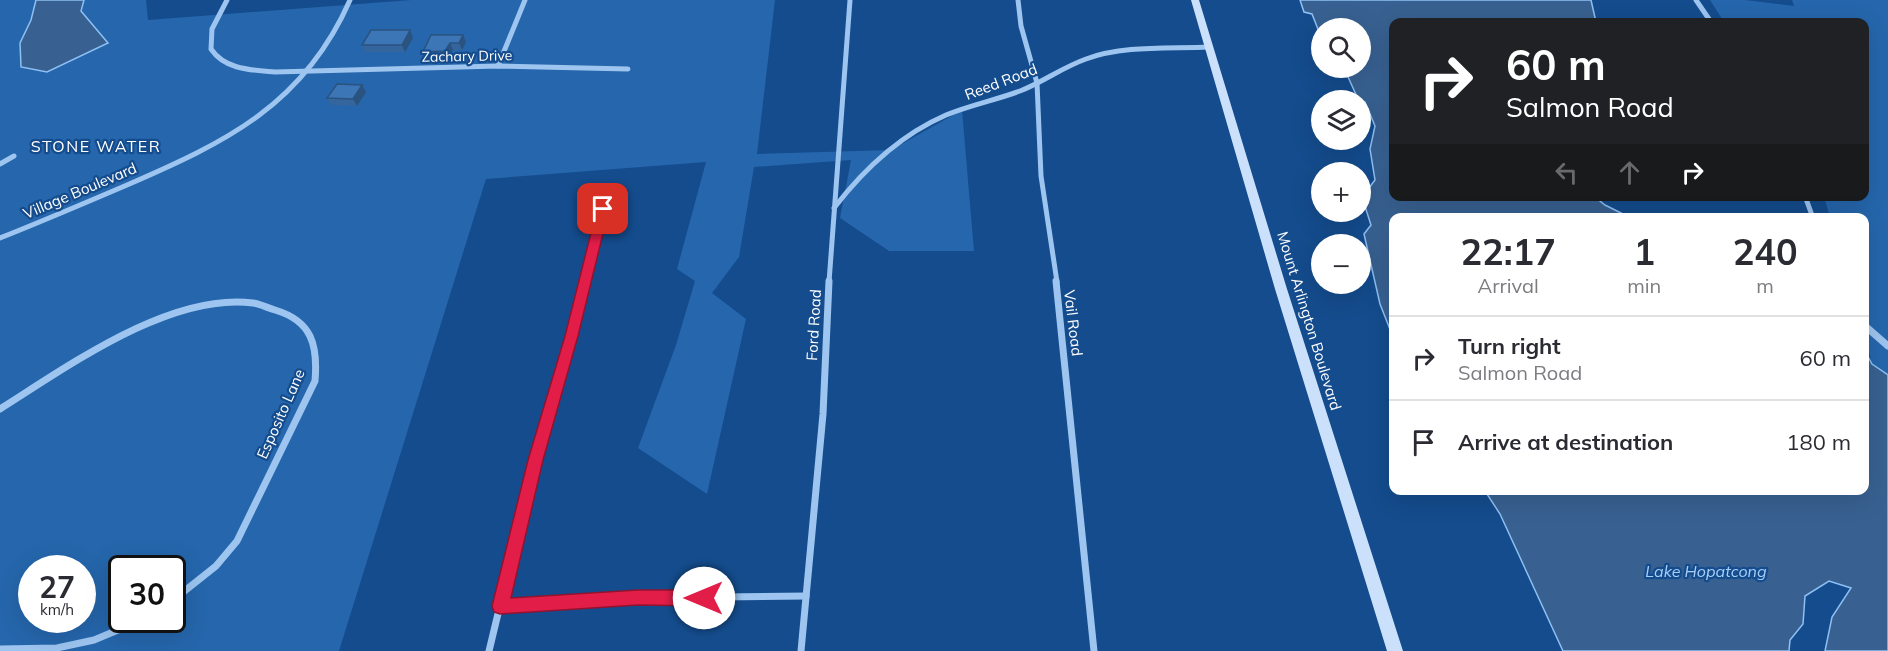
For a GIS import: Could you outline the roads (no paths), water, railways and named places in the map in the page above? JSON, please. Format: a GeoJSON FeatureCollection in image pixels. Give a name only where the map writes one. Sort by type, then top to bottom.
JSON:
{"type":"FeatureCollection","features":[{"type":"Feature","properties":{"kind":"main road","name":"Mount Arlington Boulevard"},"geometry":{"type":"LineString","coordinates":[[1195,0],[1281,289],[1395,651]]}},
{"type":"Feature","properties":{"kind":"street","name":"Zachary Drive"},"geometry":{"type":"LineString","coordinates":[[227,0],[214,22],[209,41],[214,54],[220,59],[243,68],[308,70],[498,66],[628,69]]}},
{"type":"Feature","properties":{"kind":"street","name":"Village Boulevard"},"geometry":{"type":"LineString","coordinates":[[0,238],[198,154],[231,136],[259,116],[308,70],[338,26],[350,0]]}},
{"type":"Feature","properties":{"kind":"street"},"geometry":{"type":"LineString","coordinates":[[498,66],[525,0]]}},
{"type":"Feature","properties":{"kind":"street","name":"Ford Road"},"geometry":{"type":"LineString","coordinates":[[801,651],[823,414],[834,209],[850,0]]}},
{"type":"Feature","properties":{"kind":"street","name":"Vail Road"},"geometry":{"type":"LineString","coordinates":[[1018,0],[1025,47],[1037,83],[1041,176],[1062,320],[1094,651]]}},
{"type":"Feature","properties":{"kind":"street"},"geometry":{"type":"LineString","coordinates":[[1696,0],[1708,18]]}},
{"type":"Feature","properties":{"kind":"street","name":"Reed Road"},"geometry":{"type":"LineString","coordinates":[[834,209],[855,180],[918,129],[946,115],[1037,83],[1070,65],[1095,56],[1135,50],[1209,47]]}},
{"type":"Feature","properties":{"kind":"street"},"geometry":{"type":"LineString","coordinates":[[0,164],[15,156]]}},
{"type":"Feature","properties":{"kind":"street"},"geometry":{"type":"LineString","coordinates":[[489,651],[535,460],[599,231],[607,187]]}},
{"type":"Feature","properties":{"kind":"street","name":"Esposito Lane"},"geometry":{"type":"LineString","coordinates":[[0,409],[139,326],[170,313],[226,303],[254,303],[276,308],[294,317],[307,329],[317,361],[315,381],[237,542],[216,566],[186,590]]}},
{"type":"Feature","properties":{"kind":"street"},"geometry":{"type":"LineString","coordinates":[[1869,329],[1888,346]]}},
{"type":"Feature","properties":{"kind":"street"},"geometry":{"type":"LineString","coordinates":[[500,606],[638,598],[806,596]]}},
{"type":"Feature","properties":{"kind":"street"},"geometry":{"type":"LineString","coordinates":[[0,649],[57,648],[94,640],[111,633]]}},
{"type":"Feature","properties":{"kind":"water"},"geometry":{"type":"Polygon","coordinates":[[[36,0],[84,0],[81,11],[108,43],[47,72],[21,67],[20,43],[31,20],[36,0]]]}},
{"type":"Feature","properties":{"kind":"water"},"geometry":{"type":"Polygon","coordinates":[[[1300,0],[1591,0],[1595,18],[1389,18],[1389,201],[1600,201],[1621,213],[1389,213],[1389,327],[1380,304],[1371,265],[1371,234],[1364,234],[1371,225],[1371,185],[1375,180],[1370,150],[1375,126],[1371,116],[1371,90],[1354,90],[1349,78],[1371,78],[1371,18],[1314,18],[1312,14],[1304,12],[1300,0]]]}},
{"type":"Feature","properties":{"kind":"water","name":"Lake Hopatcong"},"geometry":{"type":"Polygon","coordinates":[[[1869,358],[1872,364],[1888,375],[1888,651],[1825,651],[1832,617],[1851,588],[1829,581],[1805,596],[1803,624],[1790,640],[1789,651],[1563,651],[1500,514],[1488,495],[1869,495],[1869,358]]]}},
{"type":"Feature","properties":{"kind":"district","name":"STONE WATER"},"geometry":{"type":"Point","coordinates":[96,146]}}]}
